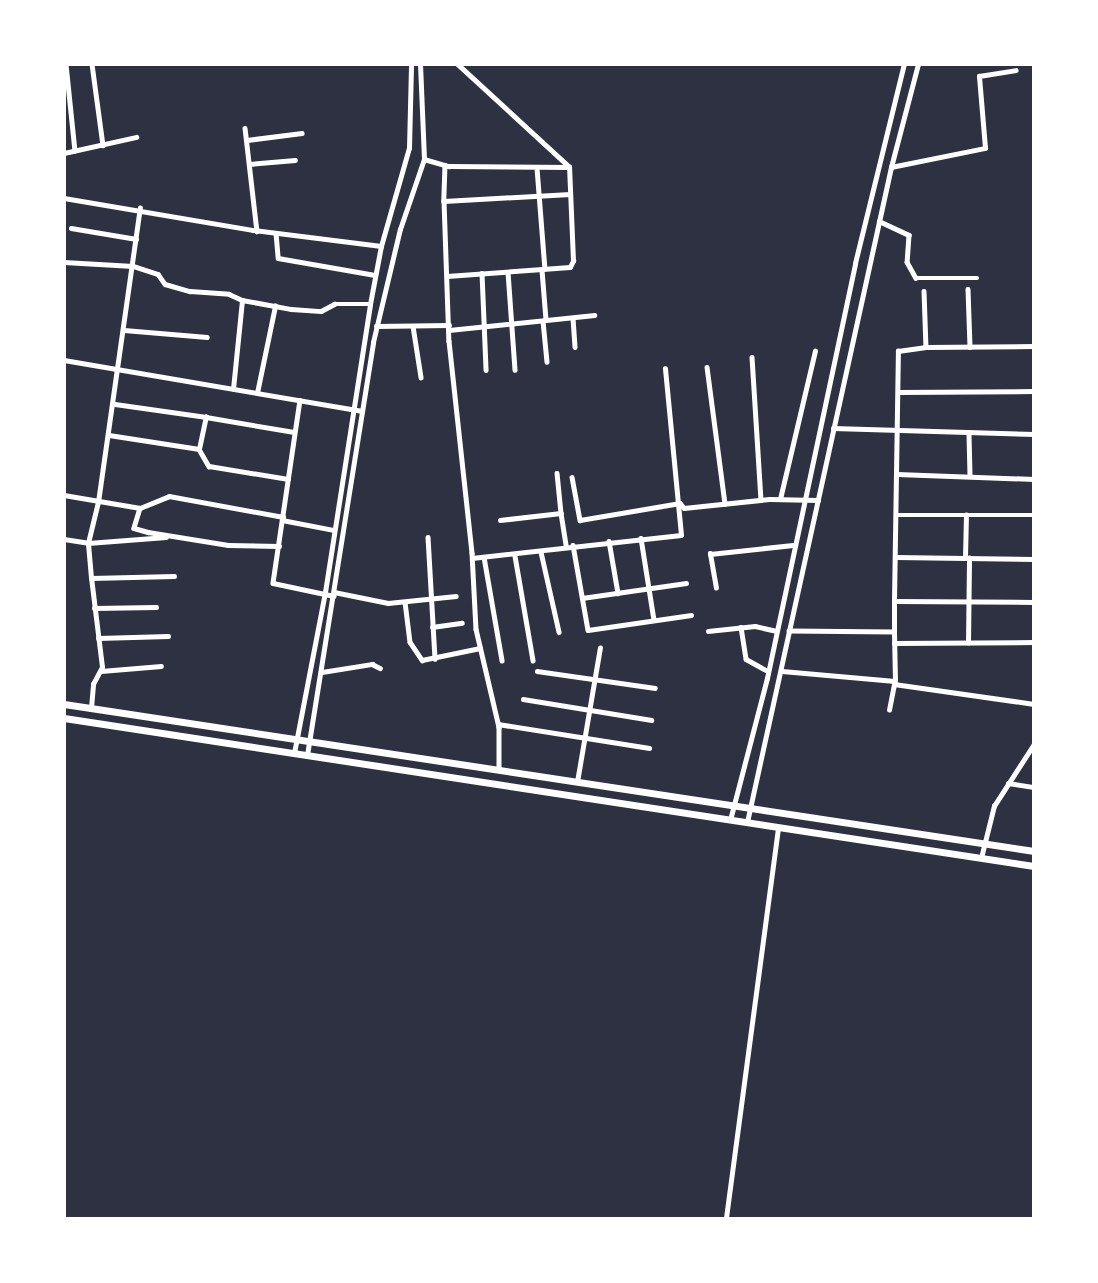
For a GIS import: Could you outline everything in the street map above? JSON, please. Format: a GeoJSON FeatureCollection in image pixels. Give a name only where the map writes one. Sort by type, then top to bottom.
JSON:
{"type":"FeatureCollection","features":[{"type":"Feature","properties":{"kind":"main road"},"geometry":{"type":"LineString","coordinates":[[64,704],[1034,851]]}},
{"type":"Feature","properties":{"kind":"main road"},"geometry":{"type":"LineString","coordinates":[[64,718],[1034,866]]}},
{"type":"Feature","properties":{"kind":"street"},"geometry":{"type":"LineString","coordinates":[[66,64],[75,151]]}},
{"type":"Feature","properties":{"kind":"street"},"geometry":{"type":"LineString","coordinates":[[92,64],[103,145]]}},
{"type":"Feature","properties":{"kind":"street"},"geometry":{"type":"LineString","coordinates":[[294,753],[325,592],[351,409],[375,275],[408,148],[411,64]]}},
{"type":"Feature","properties":{"kind":"street"},"geometry":{"type":"LineString","coordinates":[[307,755],[376,326],[400,229],[424,159],[420,64]]}},
{"type":"Feature","properties":{"kind":"street"},"geometry":{"type":"LineString","coordinates":[[447,276],[572,265],[569,167],[457,64]]}},
{"type":"Feature","properties":{"kind":"street"},"geometry":{"type":"LineString","coordinates":[[730,820],[768,671],[803,500],[904,64]]}},
{"type":"Feature","properties":{"kind":"street"},"geometry":{"type":"LineString","coordinates":[[747,822],[891,167],[918,64]]}},
{"type":"Feature","properties":{"kind":"street"},"geometry":{"type":"LineString","coordinates":[[891,167],[985,148],[979,76],[1016,70]]}},
{"type":"Feature","properties":{"kind":"street"},"geometry":{"type":"LineString","coordinates":[[245,128],[257,231]]}},
{"type":"Feature","properties":{"kind":"street"},"geometry":{"type":"LineString","coordinates":[[247,140],[302,133]]}},
{"type":"Feature","properties":{"kind":"street"},"geometry":{"type":"LineString","coordinates":[[64,153],[136,137]]}},
{"type":"Feature","properties":{"kind":"street"},"geometry":{"type":"LineString","coordinates":[[424,159],[445,165],[569,167]]}},
{"type":"Feature","properties":{"kind":"street"},"geometry":{"type":"LineString","coordinates":[[249,164],[295,160]]}},
{"type":"Feature","properties":{"kind":"street"},"geometry":{"type":"LineString","coordinates":[[445,165],[444,201],[449,328],[480,648],[498,724],[499,770]]}},
{"type":"Feature","properties":{"kind":"street"},"geometry":{"type":"LineString","coordinates":[[537,168],[547,362]]}},
{"type":"Feature","properties":{"kind":"street"},"geometry":{"type":"LineString","coordinates":[[444,201],[570,194]]}},
{"type":"Feature","properties":{"kind":"street"},"geometry":{"type":"LineString","coordinates":[[64,198],[140,208],[257,231],[381,246]]}},
{"type":"Feature","properties":{"kind":"street"},"geometry":{"type":"LineString","coordinates":[[91,708],[93,684],[101,671],[88,543],[98,502],[115,404],[140,208]]}},
{"type":"Feature","properties":{"kind":"street"},"geometry":{"type":"LineString","coordinates":[[879,221],[909,235],[907,262],[916,278],[977,278]]}},
{"type":"Feature","properties":{"kind":"street"},"geometry":{"type":"LineString","coordinates":[[71,228],[136,239]]}},
{"type":"Feature","properties":{"kind":"street"},"geometry":{"type":"LineString","coordinates":[[276,233],[278,258],[375,275]]}},
{"type":"Feature","properties":{"kind":"street"},"geometry":{"type":"LineString","coordinates":[[64,262],[133,267],[158,274],[165,284],[190,291],[229,294],[242,300],[275,306],[321,311],[334,304],[370,304]]}},
{"type":"Feature","properties":{"kind":"street"},"geometry":{"type":"LineString","coordinates":[[508,272],[509,324],[515,370]]}},
{"type":"Feature","properties":{"kind":"street"},"geometry":{"type":"LineString","coordinates":[[482,273],[486,370]]}},
{"type":"Feature","properties":{"kind":"street"},"geometry":{"type":"LineString","coordinates":[[968,290],[970,347]]}},
{"type":"Feature","properties":{"kind":"street"},"geometry":{"type":"LineString","coordinates":[[924,291],[926,347]]}},
{"type":"Feature","properties":{"kind":"street"},"geometry":{"type":"LineString","coordinates":[[233,389],[242,300]]}},
{"type":"Feature","properties":{"kind":"street"},"geometry":{"type":"LineString","coordinates":[[257,393],[275,306]]}},
{"type":"Feature","properties":{"kind":"street"},"geometry":{"type":"LineString","coordinates":[[376,326],[483,327],[594,315]]}},
{"type":"Feature","properties":{"kind":"street"},"geometry":{"type":"LineString","coordinates":[[573,318],[576,347]]}},
{"type":"Feature","properties":{"kind":"street"},"geometry":{"type":"LineString","coordinates":[[413,326],[421,377]]}},
{"type":"Feature","properties":{"kind":"street"},"geometry":{"type":"LineString","coordinates":[[124,330],[207,337]]}},
{"type":"Feature","properties":{"kind":"street"},"geometry":{"type":"LineString","coordinates":[[889,710],[894,682],[898,351],[926,347],[1034,346]]}},
{"type":"Feature","properties":{"kind":"street"},"geometry":{"type":"LineString","coordinates":[[780,499],[815,351]]}},
{"type":"Feature","properties":{"kind":"street"},"geometry":{"type":"LineString","coordinates":[[752,357],[761,500]]}},
{"type":"Feature","properties":{"kind":"street"},"geometry":{"type":"LineString","coordinates":[[64,360],[361,411]]}},
{"type":"Feature","properties":{"kind":"street"},"geometry":{"type":"LineString","coordinates":[[707,366],[725,504]]}},
{"type":"Feature","properties":{"kind":"street"},"geometry":{"type":"LineString","coordinates":[[472,558],[515,556],[573,545],[681,535],[680,503],[665,369]]}},
{"type":"Feature","properties":{"kind":"street"},"geometry":{"type":"LineString","coordinates":[[898,393],[1034,391]]}},
{"type":"Feature","properties":{"kind":"street"},"geometry":{"type":"LineString","coordinates":[[300,400],[273,584],[388,603],[456,596]]}},
{"type":"Feature","properties":{"kind":"street"},"geometry":{"type":"LineString","coordinates":[[115,404],[294,432]]}},
{"type":"Feature","properties":{"kind":"street"},"geometry":{"type":"LineString","coordinates":[[206,417],[199,450],[209,466],[288,479]]}},
{"type":"Feature","properties":{"kind":"street"},"geometry":{"type":"LineString","coordinates":[[833,428],[897,433],[1034,434]]}},
{"type":"Feature","properties":{"kind":"street"},"geometry":{"type":"LineString","coordinates":[[969,434],[970,475]]}},
{"type":"Feature","properties":{"kind":"street"},"geometry":{"type":"LineString","coordinates":[[109,435],[199,450]]}},
{"type":"Feature","properties":{"kind":"street"},"geometry":{"type":"LineString","coordinates":[[556,473],[566,546]]}},
{"type":"Feature","properties":{"kind":"street"},"geometry":{"type":"LineString","coordinates":[[897,474],[1034,479]]}},
{"type":"Feature","properties":{"kind":"street"},"geometry":{"type":"LineString","coordinates":[[572,477],[580,520],[680,503]]}},
{"type":"Feature","properties":{"kind":"street"},"geometry":{"type":"LineString","coordinates":[[64,495],[140,507],[169,496],[334,530]]}},
{"type":"Feature","properties":{"kind":"street"},"geometry":{"type":"LineString","coordinates":[[680,503],[684,508],[761,500],[818,500]]}},
{"type":"Feature","properties":{"kind":"street"},"geometry":{"type":"LineString","coordinates":[[140,507],[134,528],[228,545],[279,546]]}},
{"type":"Feature","properties":{"kind":"street"},"geometry":{"type":"LineString","coordinates":[[500,520],[561,513]]}},
{"type":"Feature","properties":{"kind":"street"},"geometry":{"type":"LineString","coordinates":[[896,515],[1034,515]]}},
{"type":"Feature","properties":{"kind":"street"},"geometry":{"type":"LineString","coordinates":[[966,515],[968,643]]}},
{"type":"Feature","properties":{"kind":"street"},"geometry":{"type":"LineString","coordinates":[[64,539],[88,543],[171,536]]}},
{"type":"Feature","properties":{"kind":"street"},"geometry":{"type":"LineString","coordinates":[[428,537],[435,659]]}},
{"type":"Feature","properties":{"kind":"street"},"geometry":{"type":"LineString","coordinates":[[641,538],[654,620]]}},
{"type":"Feature","properties":{"kind":"street"},"geometry":{"type":"LineString","coordinates":[[609,541],[618,593]]}},
{"type":"Feature","properties":{"kind":"street"},"geometry":{"type":"LineString","coordinates":[[573,545],[588,630],[691,615]]}},
{"type":"Feature","properties":{"kind":"street"},"geometry":{"type":"LineString","coordinates":[[716,588],[710,554],[793,545]]}},
{"type":"Feature","properties":{"kind":"street"},"geometry":{"type":"LineString","coordinates":[[541,552],[559,632]]}},
{"type":"Feature","properties":{"kind":"street"},"geometry":{"type":"LineString","coordinates":[[515,556],[533,660]]}},
{"type":"Feature","properties":{"kind":"street"},"geometry":{"type":"LineString","coordinates":[[484,557],[502,660]]}},
{"type":"Feature","properties":{"kind":"street"},"geometry":{"type":"LineString","coordinates":[[896,557],[1034,559]]}},
{"type":"Feature","properties":{"kind":"street"},"geometry":{"type":"LineString","coordinates":[[91,578],[174,576]]}},
{"type":"Feature","properties":{"kind":"street"},"geometry":{"type":"LineString","coordinates":[[582,598],[686,583]]}},
{"type":"Feature","properties":{"kind":"street"},"geometry":{"type":"LineString","coordinates":[[894,601],[1034,602]]}},
{"type":"Feature","properties":{"kind":"street"},"geometry":{"type":"LineString","coordinates":[[405,602],[411,645],[422,660],[480,648]]}},
{"type":"Feature","properties":{"kind":"street"},"geometry":{"type":"LineString","coordinates":[[94,608],[156,607]]}},
{"type":"Feature","properties":{"kind":"street"},"geometry":{"type":"LineString","coordinates":[[432,627],[462,623]]}},
{"type":"Feature","properties":{"kind":"street"},"geometry":{"type":"LineString","coordinates":[[708,631],[759,626],[776,631]]}},
{"type":"Feature","properties":{"kind":"street"},"geometry":{"type":"LineString","coordinates":[[741,627],[746,660],[768,671]]}},
{"type":"Feature","properties":{"kind":"street"},"geometry":{"type":"LineString","coordinates":[[789,631],[894,632]]}},
{"type":"Feature","properties":{"kind":"street"},"geometry":{"type":"LineString","coordinates":[[98,638],[168,636]]}},
{"type":"Feature","properties":{"kind":"street"},"geometry":{"type":"LineString","coordinates":[[894,643],[1034,642]]}},
{"type":"Feature","properties":{"kind":"street"},"geometry":{"type":"LineString","coordinates":[[577,782],[600,648]]}},
{"type":"Feature","properties":{"kind":"street"},"geometry":{"type":"LineString","coordinates":[[322,672],[372,664],[380,668]]}},
{"type":"Feature","properties":{"kind":"street"},"geometry":{"type":"LineString","coordinates":[[101,671],[161,666]]}},
{"type":"Feature","properties":{"kind":"street"},"geometry":{"type":"LineString","coordinates":[[537,671],[655,688]]}},
{"type":"Feature","properties":{"kind":"street"},"geometry":{"type":"LineString","coordinates":[[782,671],[894,682],[1034,704]]}},
{"type":"Feature","properties":{"kind":"street"},"geometry":{"type":"LineString","coordinates":[[523,699],[651,720]]}},
{"type":"Feature","properties":{"kind":"street"},"geometry":{"type":"LineString","coordinates":[[498,724],[649,748]]}},
{"type":"Feature","properties":{"kind":"street"},"geometry":{"type":"LineString","coordinates":[[981,858],[994,806],[1034,744]]}},
{"type":"Feature","properties":{"kind":"street"},"geometry":{"type":"LineString","coordinates":[[1026,757],[1034,758]]}},
{"type":"Feature","properties":{"kind":"street"},"geometry":{"type":"LineString","coordinates":[[1008,783],[1034,787]]}},
{"type":"Feature","properties":{"kind":"street"},"geometry":{"type":"LineString","coordinates":[[726,1218],[778,828]]}}]}
